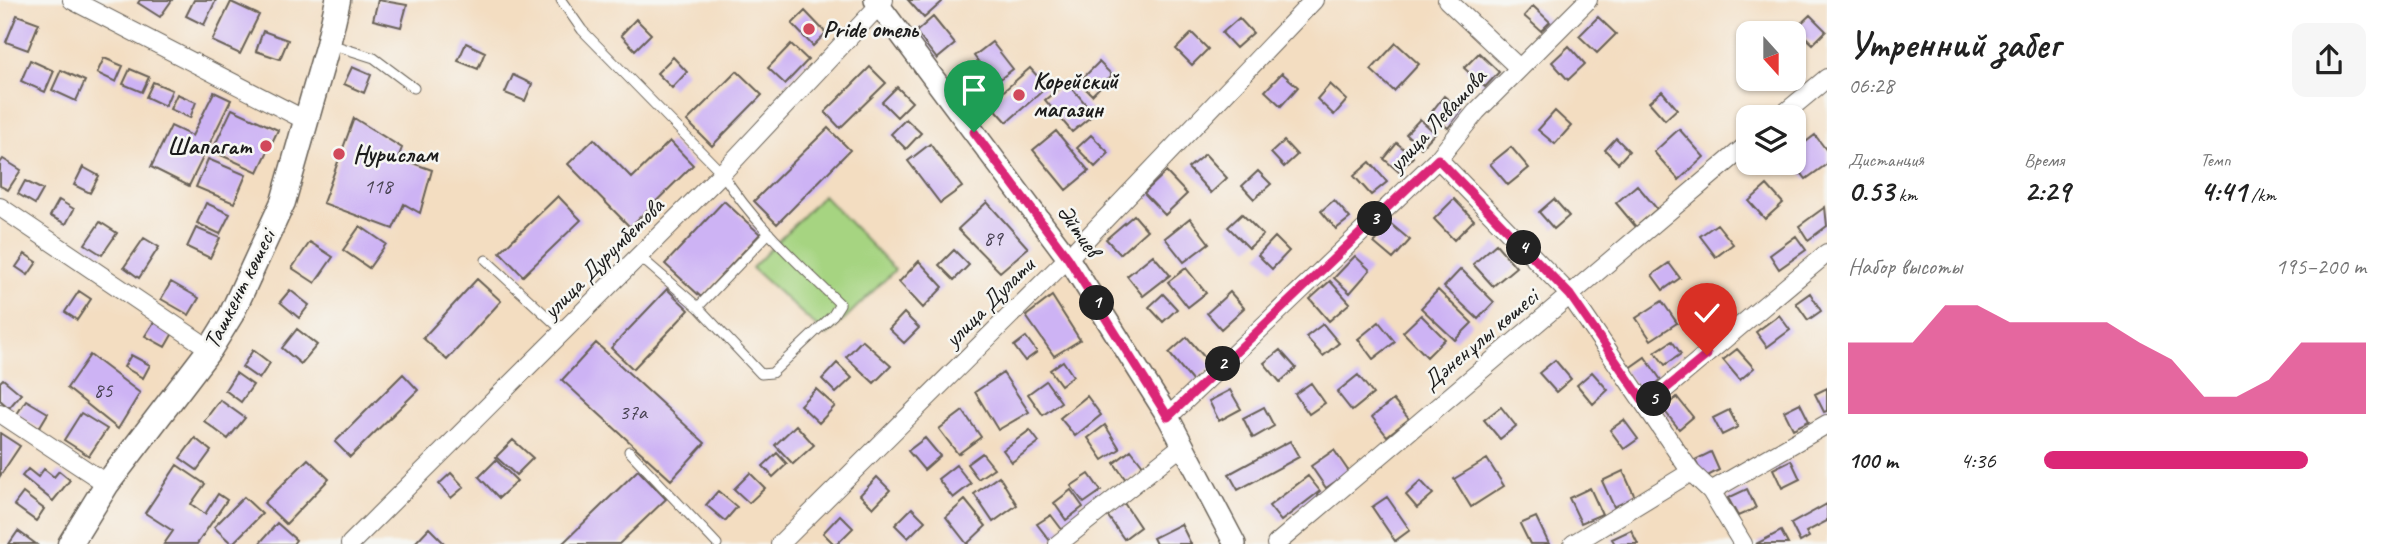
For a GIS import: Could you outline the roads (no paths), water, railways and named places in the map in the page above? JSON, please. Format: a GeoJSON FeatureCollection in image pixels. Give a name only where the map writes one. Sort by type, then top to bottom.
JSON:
{"type":"FeatureCollection","features":[{"type":"Feature","properties":{"kind":"main road","name":"Ташкент көшесі"},"geometry":{"type":"LineString","coordinates":[[69,544],[107,484],[210,349],[230,315],[283,202],[338,0]]}},
{"type":"Feature","properties":{"kind":"street"},"geometry":{"type":"LineString","coordinates":[[72,0],[307,121]]}},
{"type":"Feature","properties":{"kind":"street","name":"улица Дулати"},"geometry":{"type":"LineString","coordinates":[[780,544],[1068,258],[1314,0]]}},
{"type":"Feature","properties":{"kind":"street"},"geometry":{"type":"LineString","coordinates":[[1447,0],[1519,68]]}},
{"type":"Feature","properties":{"kind":"street","name":"улица Левашова"},"geometry":{"type":"LineString","coordinates":[[1168,417],[1438,159],[1475,111],[1588,0]]}},
{"type":"Feature","properties":{"kind":"street","name":"улица Дурумбетова"},"geometry":{"type":"LineString","coordinates":[[350,544],[722,173],[879,2]]}},
{"type":"Feature","properties":{"kind":"street","name":"Әйтиев"},"geometry":{"type":"LineString","coordinates":[[879,2],[1068,258],[1168,417],[1235,544]]}},
{"type":"Feature","properties":{"kind":"street"},"geometry":{"type":"LineString","coordinates":[[1794,105],[1827,78]]}},
{"type":"Feature","properties":{"kind":"street","name":"Дәненұлы көшесі"},"geometry":{"type":"LineString","coordinates":[[1276,544],[1736,154]]}},
{"type":"Feature","properties":{"kind":"street"},"geometry":{"type":"LineString","coordinates":[[1438,159],[1570,295],[1690,472],[1711,491],[1743,544]]}},
{"type":"Feature","properties":{"kind":"street"},"geometry":{"type":"LineString","coordinates":[[0,207],[210,349]]}},
{"type":"Feature","properties":{"kind":"street"},"geometry":{"type":"LineString","coordinates":[[1646,405],[1827,253]]}},
{"type":"Feature","properties":{"kind":"street"},"geometry":{"type":"LineString","coordinates":[[0,413],[107,484]]}},
{"type":"Feature","properties":{"kind":"street"},"geometry":{"type":"LineString","coordinates":[[1711,491],[1827,424]]}},
{"type":"Feature","properties":{"kind":"street"},"geometry":{"type":"LineString","coordinates":[[1058,544],[1183,445]]}},
{"type":"Feature","properties":{"kind":"street"},"geometry":{"type":"LineString","coordinates":[[1573,544],[1690,472]]}},
{"type":"Feature","properties":{"kind":"lane"},"geometry":{"type":"LineString","coordinates":[[561,0],[582,30],[722,173],[734,192],[769,233],[840,304],[833,315],[772,373],[761,374],[698,307],[639,256]]}},
{"type":"Feature","properties":{"kind":"lane"},"geometry":{"type":"LineString","coordinates":[[328,44],[374,58],[414,88]]}},
{"type":"Feature","properties":{"kind":"lane"},"geometry":{"type":"LineString","coordinates":[[698,307],[769,233]]}},
{"type":"Feature","properties":{"kind":"lane"},"geometry":{"type":"LineString","coordinates":[[486,260],[564,332]]}},
{"type":"Feature","properties":{"kind":"lane"},"geometry":{"type":"LineString","coordinates":[[629,451],[717,544]]}},
{"type":"Feature","properties":{"kind":"place","name":"Pride отель"},"geometry":{"type":"Point","coordinates":[809,29]}},
{"type":"Feature","properties":{"kind":"place","name":"Корейский магазин"},"geometry":{"type":"Point","coordinates":[1019,95]}},
{"type":"Feature","properties":{"kind":"place","name":"Шапагат"},"geometry":{"type":"Point","coordinates":[266,146]}},
{"type":"Feature","properties":{"kind":"place","name":"Нурислам"},"geometry":{"type":"Point","coordinates":[339,154]}}]}
